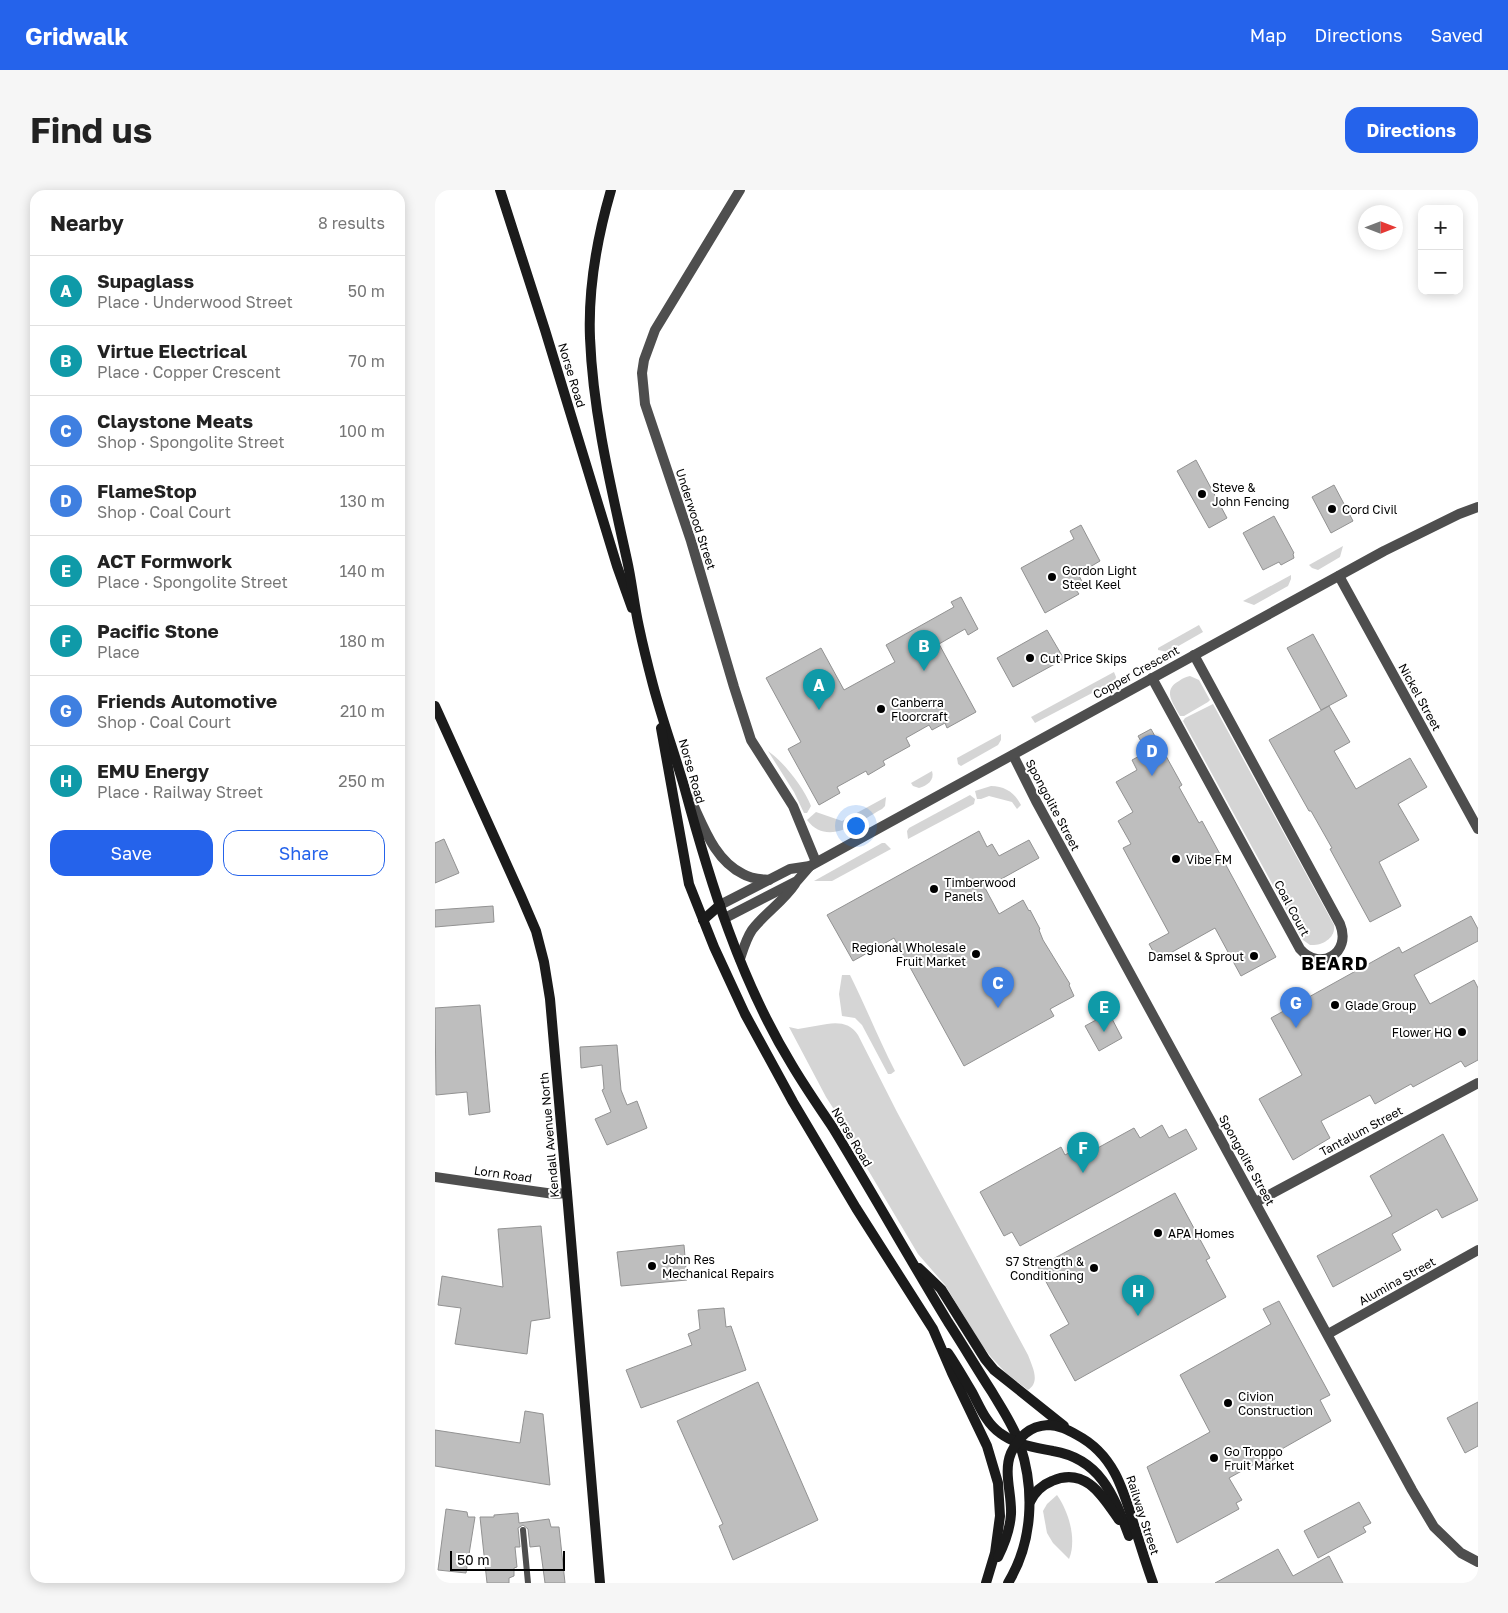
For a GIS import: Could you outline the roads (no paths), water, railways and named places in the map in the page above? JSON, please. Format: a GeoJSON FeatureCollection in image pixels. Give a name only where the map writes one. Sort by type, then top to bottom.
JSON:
{"type":"FeatureCollection","features":[{"type":"Feature","properties":{"kind":"main road","name":"Norse Road"},"geometry":{"type":"LineString","coordinates":[[501,190],[617,566],[638,625],[654,689],[720,906],[740,959],[759,1004],[790,1063],[833,1128],[1001,1408],[1018,1443],[1027,1471],[1030,1502],[1024,1544],[1008,1583]]}},
{"type":"Feature","properties":{"kind":"main road","name":"Norse Road"},"geometry":{"type":"LineString","coordinates":[[611,190],[595,258],[591,297],[590,340],[599,420],[612,494],[634,594],[638,625]]}},
{"type":"Feature","properties":{"kind":"main road","name":"Norse Road"},"geometry":{"type":"LineString","coordinates":[[654,689],[689,884],[703,921],[745,1014],[774,1069],[855,1208],[933,1329],[951,1374],[987,1446],[996,1474],[999,1527],[995,1553],[986,1583]]}},
{"type":"Feature","properties":{"kind":"main road","name":"Kendall Avenue North"},"geometry":{"type":"LineString","coordinates":[[435,706],[521,896],[545,962],[567,1193],[600,1583]]}},
{"type":"Feature","properties":{"kind":"main road"},"geometry":{"type":"LineString","coordinates":[[703,921],[720,906]]}},
{"type":"Feature","properties":{"kind":"main road"},"geometry":{"type":"LineString","coordinates":[[703,921],[725,918]]}},
{"type":"Feature","properties":{"kind":"main road"},"geometry":{"type":"LineString","coordinates":[[912,1262],[941,1289],[991,1368],[1071,1432]]}},
{"type":"Feature","properties":{"kind":"main road","name":"Railway Street"},"geometry":{"type":"LineString","coordinates":[[933,1329],[988,1422],[997,1432],[1018,1443],[1064,1453],[1079,1459],[1095,1470],[1114,1496],[1129,1536]]}},
{"type":"Feature","properties":{"kind":"main road","name":"Railway Street"},"geometry":{"type":"LineString","coordinates":[[1018,1443],[1027,1431],[1043,1426],[1054,1426],[1071,1432],[1099,1450],[1117,1475],[1123,1488],[1147,1569]]}},
{"type":"Feature","properties":{"kind":"main road"},"geometry":{"type":"LineString","coordinates":[[986,1583],[1006,1541],[1009,1529],[1011,1507],[1008,1466],[1011,1454],[1018,1443]]}},
{"type":"Feature","properties":{"kind":"main road","name":"Railway Street"},"geometry":{"type":"LineString","coordinates":[[1030,1502],[1039,1488],[1051,1481],[1070,1477],[1081,1479],[1099,1492],[1129,1536],[1153,1583]]}},
{"type":"Feature","properties":{"kind":"street","name":"Underwood Street"},"geometry":{"type":"LineString","coordinates":[[741,190],[655,330],[644,360],[642,373],[645,404],[691,540],[751,740],[793,806],[813,864]]}},
{"type":"Feature","properties":{"kind":"street","name":"Copper Crescent"},"geometry":{"type":"LineString","coordinates":[[720,906],[789,869],[813,864],[1339,576],[1459,514],[1478,508]]}},
{"type":"Feature","properties":{"kind":"street","name":"Nickel Street"},"geometry":{"type":"LineString","coordinates":[[1339,576],[1478,830]]}},
{"type":"Feature","properties":{"kind":"street","name":"Coal Court"},"geometry":{"type":"LineString","coordinates":[[1152,678],[1301,949],[1313,959],[1322,960],[1331,957],[1338,952],[1342,944],[1343,934],[1340,924],[1194,655]]}},
{"type":"Feature","properties":{"kind":"street","name":"Spongolite Street"},"geometry":{"type":"LineString","coordinates":[[1013,755],[1040,810],[1412,1490],[1434,1527],[1461,1553],[1478,1562]]}},
{"type":"Feature","properties":{"kind":"street"},"geometry":{"type":"LineString","coordinates":[[684,786],[721,857],[742,874],[753,878],[769,880]]}},
{"type":"Feature","properties":{"kind":"street","name":"Copper Crescent"},"geometry":{"type":"LineString","coordinates":[[725,918],[797,881],[813,864]]}},
{"type":"Feature","properties":{"kind":"street"},"geometry":{"type":"LineString","coordinates":[[740,959],[746,940],[753,929],[783,900],[797,881]]}},
{"type":"Feature","properties":{"kind":"street","name":"Tantalum Street"},"geometry":{"type":"LineString","coordinates":[[1256,1202],[1478,1083]]}},
{"type":"Feature","properties":{"kind":"street","name":"Lorn Road"},"geometry":{"type":"LineString","coordinates":[[435,1177],[554,1194],[567,1193]]}},
{"type":"Feature","properties":{"kind":"street","name":"Alumina Street"},"geometry":{"type":"LineString","coordinates":[[1328,1334],[1478,1250]]}},
{"type":"Feature","properties":{"kind":"lane"},"geometry":{"type":"LineString","coordinates":[[523,1530],[528,1583]]}},
{"type":"Feature","properties":{"kind":"place","name":"Steve & John Fencing"},"geometry":{"type":"Point","coordinates":[1202,494]}},
{"type":"Feature","properties":{"kind":"place","name":"Cord Civil"},"geometry":{"type":"Point","coordinates":[1332,509]}},
{"type":"Feature","properties":{"kind":"place","name":"Gordon Light Steel Keel"},"geometry":{"type":"Point","coordinates":[1052,577]}},
{"type":"Feature","properties":{"kind":"place","name":"Cut Price Skips"},"geometry":{"type":"Point","coordinates":[1030,658]}},
{"type":"Feature","properties":{"kind":"place","name":"Virtue Electrical"},"geometry":{"type":"Point","coordinates":[924,671]}},
{"type":"Feature","properties":{"kind":"place","name":"Canberra Floorcraft"},"geometry":{"type":"Point","coordinates":[881,709]}},
{"type":"Feature","properties":{"kind":"place","name":"Supaglass"},"geometry":{"type":"Point","coordinates":[819,710]}},
{"type":"Feature","properties":{"kind":"place","name":"FlameStop"},"geometry":{"type":"Point","coordinates":[1152,776]}},
{"type":"Feature","properties":{"kind":"place","name":"Vibe FM"},"geometry":{"type":"Point","coordinates":[1176,859]}},
{"type":"Feature","properties":{"kind":"place","name":"Timberwood Panels"},"geometry":{"type":"Point","coordinates":[934,889]}},
{"type":"Feature","properties":{"kind":"place","name":"Regional Wholesale Fruit Market"},"geometry":{"type":"Point","coordinates":[976,954]}},
{"type":"Feature","properties":{"kind":"place","name":"Damsel & Sprout"},"geometry":{"type":"Point","coordinates":[1254,956]}},
{"type":"Feature","properties":{"kind":"place","name":"Glade Group"},"geometry":{"type":"Point","coordinates":[1335,1005]}},
{"type":"Feature","properties":{"kind":"place","name":"Claystone Meats"},"geometry":{"type":"Point","coordinates":[998,1008]}},
{"type":"Feature","properties":{"kind":"place","name":"Friends Automotive"},"geometry":{"type":"Point","coordinates":[1296,1028]}},
{"type":"Feature","properties":{"kind":"place","name":"ACT Formwork"},"geometry":{"type":"Point","coordinates":[1104,1032]}},
{"type":"Feature","properties":{"kind":"place","name":"Flower HQ"},"geometry":{"type":"Point","coordinates":[1462,1032]}},
{"type":"Feature","properties":{"kind":"place","name":"Pacific Stone"},"geometry":{"type":"Point","coordinates":[1083,1173]}},
{"type":"Feature","properties":{"kind":"place","name":"APA Homes"},"geometry":{"type":"Point","coordinates":[1158,1233]}},
{"type":"Feature","properties":{"kind":"place","name":"John Res Mechanical Repairs"},"geometry":{"type":"Point","coordinates":[652,1266]}},
{"type":"Feature","properties":{"kind":"place","name":"S7 Strength & Conditioning"},"geometry":{"type":"Point","coordinates":[1094,1268]}},
{"type":"Feature","properties":{"kind":"place","name":"EMU Energy"},"geometry":{"type":"Point","coordinates":[1138,1316]}},
{"type":"Feature","properties":{"kind":"place","name":"Civion Construction"},"geometry":{"type":"Point","coordinates":[1228,1403]}},
{"type":"Feature","properties":{"kind":"place","name":"Go Troppo Fruit Market"},"geometry":{"type":"Point","coordinates":[1214,1458]}},
{"type":"Feature","properties":{"kind":"district","name":"BEARD"},"geometry":{"type":"Point","coordinates":[1335,963]}}]}
